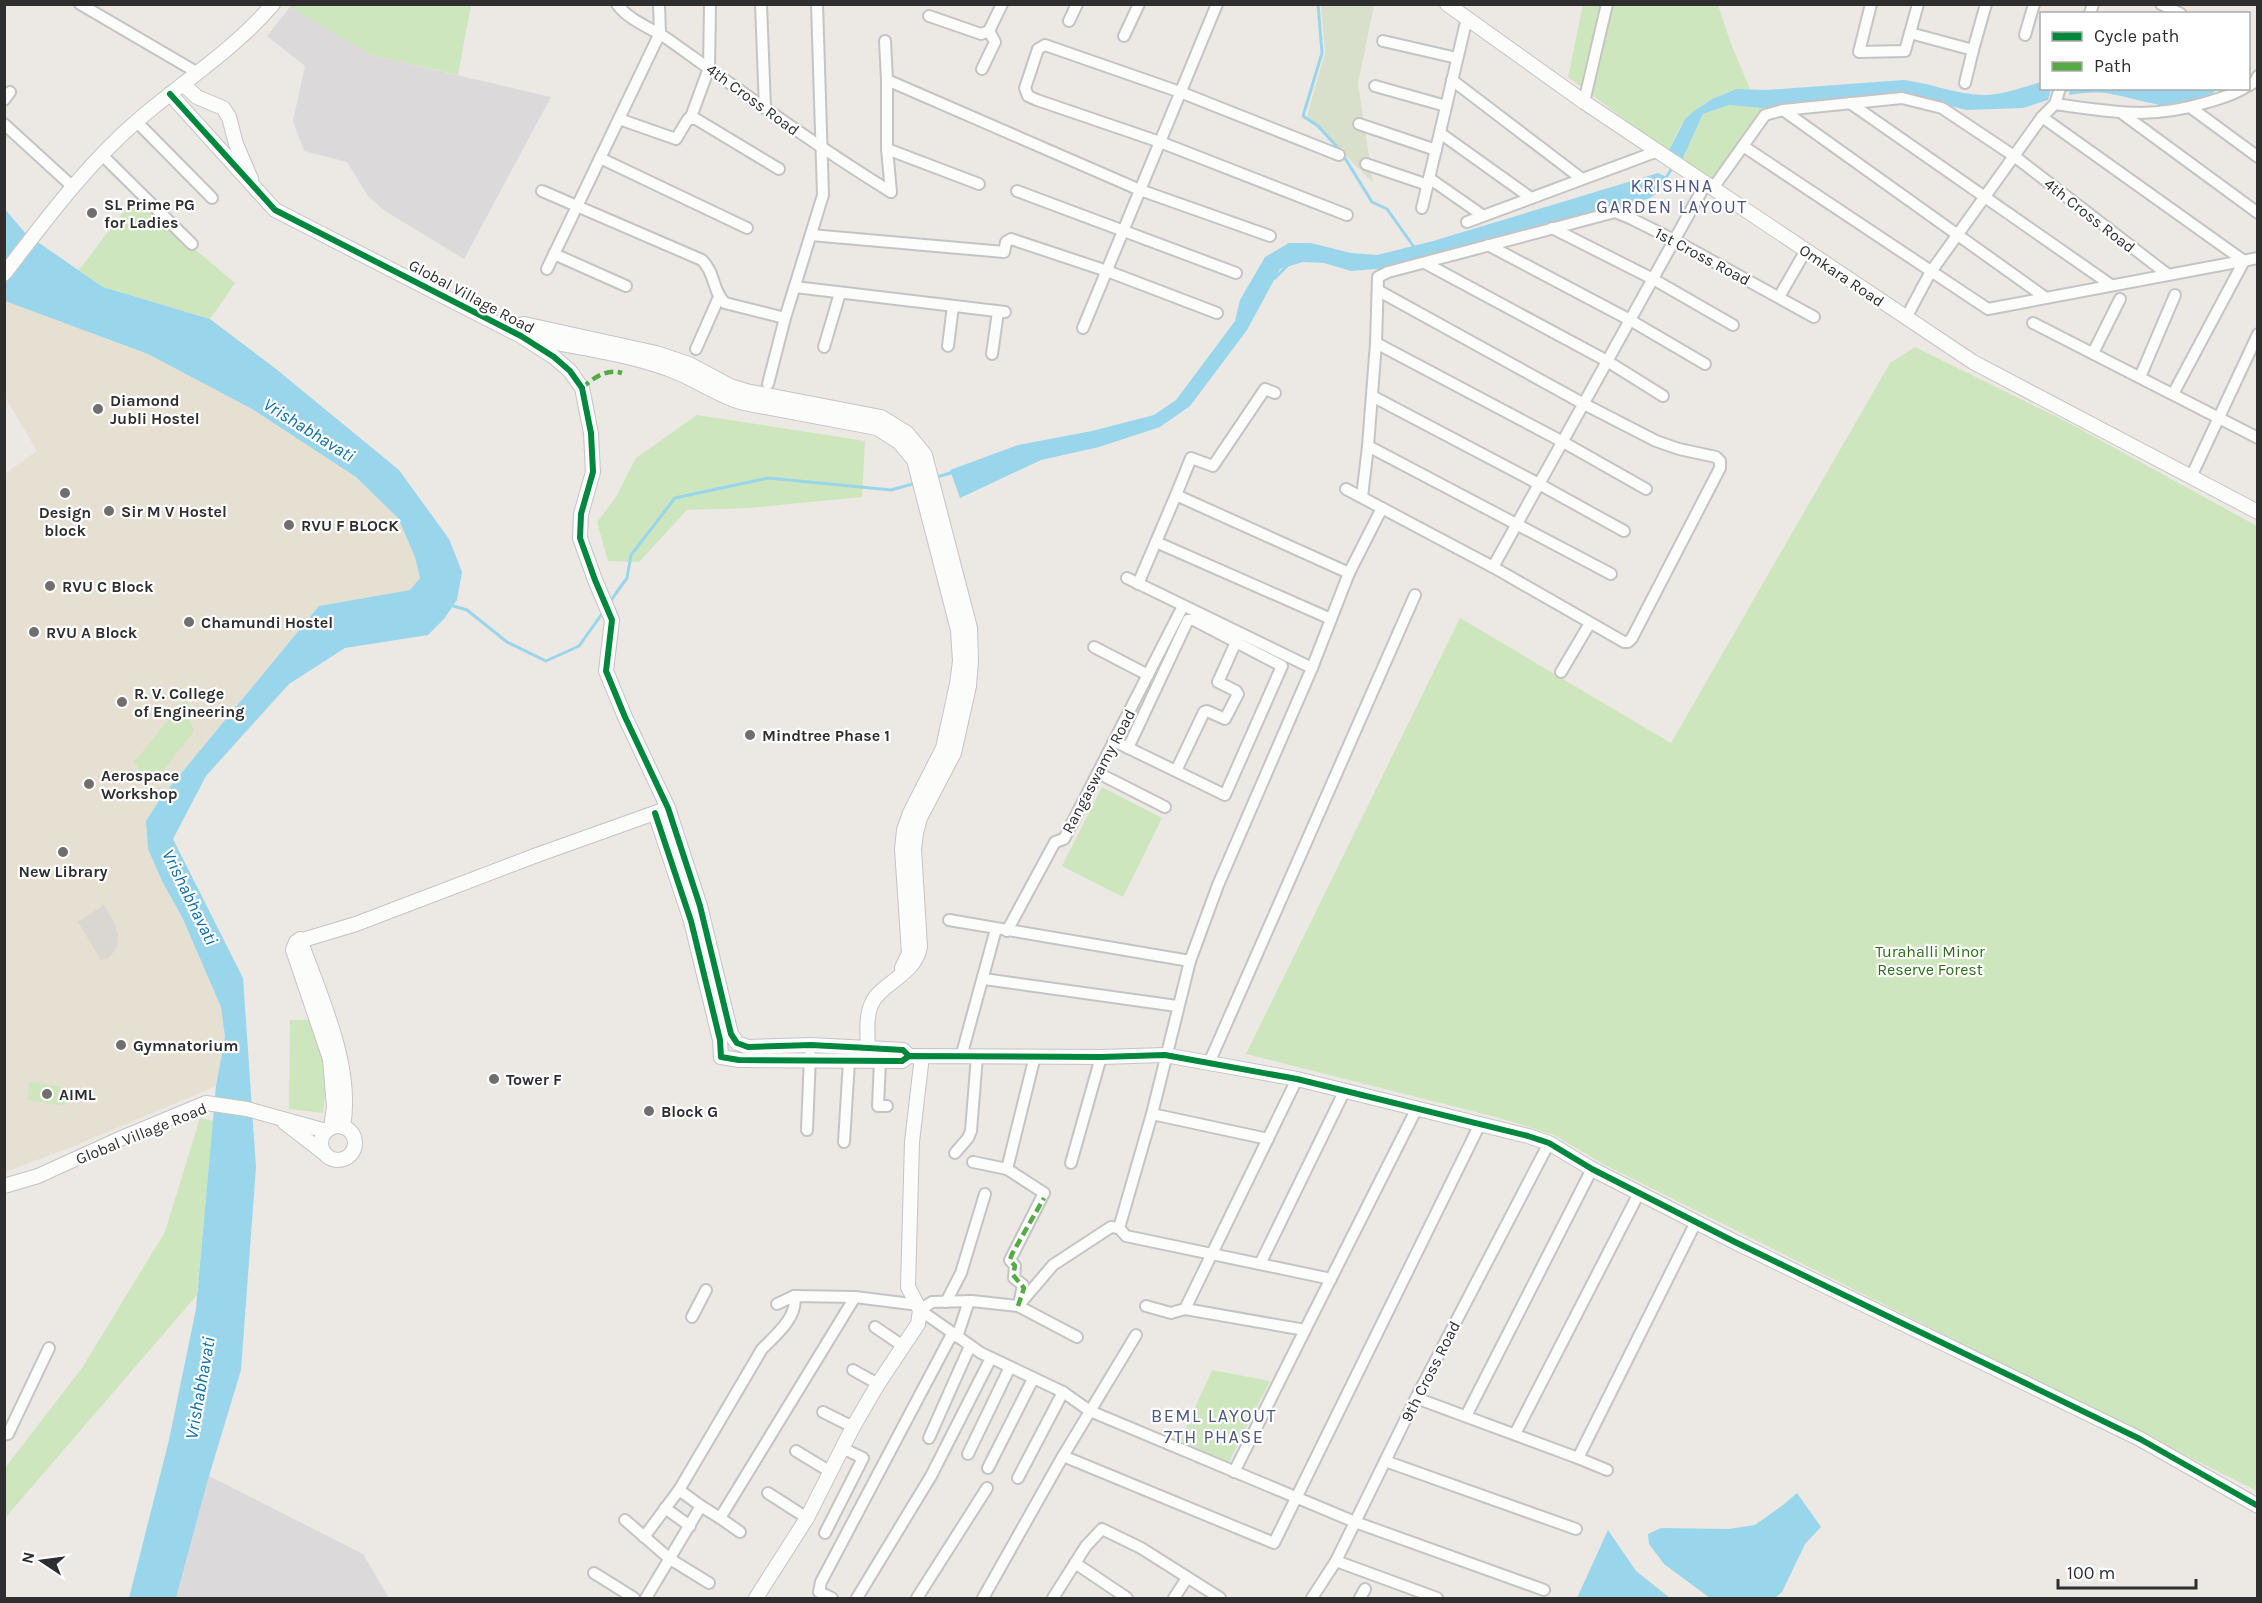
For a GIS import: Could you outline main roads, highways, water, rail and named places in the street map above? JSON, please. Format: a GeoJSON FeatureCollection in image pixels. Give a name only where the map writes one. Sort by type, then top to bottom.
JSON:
{"type":"FeatureCollection","features":[{"type":"Feature","properties":{"kind":"water"},"geometry":{"type":"Polygon","coordinates":[[[1903,80],[1962,93],[1985,95],[2002,93],[2040,82],[2040,90],[2051,90],[2048,100],[2023,108],[1967,110],[1906,96],[1762,108],[1729,105],[1703,114],[1682,160],[1668,152],[1685,119],[1712,99],[1736,89],[1767,90],[1903,80]]]}},
{"type":"Feature","properties":{"kind":"water"},"geometry":{"type":"Polygon","coordinates":[[[2070,90],[2216,90],[2205,99],[2180,106],[2166,106],[2106,93],[2069,95],[2070,90]]]}},
{"type":"Feature","properties":{"kind":"water"},"geometry":{"type":"Polygon","coordinates":[[[1658,173],[1675,181],[1650,198],[1401,267],[1351,271],[1324,263],[1303,262],[1280,269],[1247,330],[1190,406],[1160,427],[1099,447],[1041,460],[960,498],[950,470],[1018,445],[1092,431],[1154,415],[1176,400],[1235,321],[1240,300],[1265,257],[1289,243],[1311,243],[1351,253],[1377,255],[1433,241],[1658,173]]]}},
{"type":"Feature","properties":{"kind":"water","name":"Vrishabhavati"},"geometry":{"type":"Polygon","coordinates":[[[4,208],[26,234],[103,287],[210,319],[276,369],[399,470],[449,539],[462,572],[457,600],[444,619],[428,635],[345,648],[289,684],[206,776],[173,839],[243,978],[256,1167],[241,1370],[176,1598],[129,1598],[169,1440],[196,1309],[216,1086],[225,1037],[221,1007],[182,917],[148,849],[146,821],[160,799],[319,606],[410,590],[420,578],[415,557],[398,518],[356,477],[252,409],[148,354],[5,301],[4,208]]]}},
{"type":"Feature","properties":{"kind":"water"},"geometry":{"type":"Polygon","coordinates":[[[1797,1493],[1821,1527],[1805,1544],[1782,1592],[1775,1598],[1710,1598],[1664,1564],[1649,1544],[1648,1534],[1661,1528],[1729,1529],[1755,1525],[1797,1493]]]}},
{"type":"Feature","properties":{"kind":"water"},"geometry":{"type":"Polygon","coordinates":[[[1608,1530],[1636,1571],[1670,1598],[1577,1598],[1608,1530]]]}},
{"type":"Feature","properties":{"kind":"waterway"},"geometry":{"type":"LineString","coordinates":[[1318,4],[1322,53],[1303,116],[1318,126],[1340,150],[1372,202],[1387,209],[1414,247]]}},
{"type":"Feature","properties":{"kind":"waterway"},"geometry":{"type":"LineString","coordinates":[[2063,91],[2067,90]]}},
{"type":"Feature","properties":{"kind":"waterway"},"geometry":{"type":"LineString","coordinates":[[1665,179],[1673,167]]}},
{"type":"Feature","properties":{"kind":"waterway"},"geometry":{"type":"LineString","coordinates":[[1275,278],[1287,266]]}},
{"type":"Feature","properties":{"kind":"waterway"},"geometry":{"type":"LineString","coordinates":[[934,478],[954,472]]}},
{"type":"Feature","properties":{"kind":"waterway"},"geometry":{"type":"LineString","coordinates":[[609,603],[627,578],[631,555],[675,498],[768,478],[891,490],[916,483]]}},
{"type":"Feature","properties":{"kind":"waterway"},"geometry":{"type":"LineString","coordinates":[[450,605],[467,610],[507,642],[546,661],[579,646],[604,611]]}},
{"type":"Feature","properties":{"kind":"place","name":"SL Prime PG for Ladies"},"geometry":{"type":"Point","coordinates":[92,213]}},
{"type":"Feature","properties":{"kind":"place","name":"Diamond Jubli Hostel"},"geometry":{"type":"Point","coordinates":[98,409]}},
{"type":"Feature","properties":{"kind":"place","name":"Design block"},"geometry":{"type":"Point","coordinates":[65,493]}},
{"type":"Feature","properties":{"kind":"place","name":"Sir M V Hostel"},"geometry":{"type":"Point","coordinates":[109,511]}},
{"type":"Feature","properties":{"kind":"place","name":"RVU F BLOCK"},"geometry":{"type":"Point","coordinates":[289,525]}},
{"type":"Feature","properties":{"kind":"place","name":"RVU C Block"},"geometry":{"type":"Point","coordinates":[50,586]}},
{"type":"Feature","properties":{"kind":"place","name":"Chamundi Hostel"},"geometry":{"type":"Point","coordinates":[189,622]}},
{"type":"Feature","properties":{"kind":"place","name":"RVU A Block"},"geometry":{"type":"Point","coordinates":[34,632]}},
{"type":"Feature","properties":{"kind":"place","name":"R. V. College of Engineering"},"geometry":{"type":"Point","coordinates":[122,702]}},
{"type":"Feature","properties":{"kind":"place","name":"Mindtree Phase 1"},"geometry":{"type":"Point","coordinates":[750,735]}},
{"type":"Feature","properties":{"kind":"place","name":"Aerospace Workshop"},"geometry":{"type":"Point","coordinates":[89,784]}},
{"type":"Feature","properties":{"kind":"place","name":"New Library"},"geometry":{"type":"Point","coordinates":[63,852]}},
{"type":"Feature","properties":{"kind":"place","name":"Gymnatorium"},"geometry":{"type":"Point","coordinates":[121,1045]}},
{"type":"Feature","properties":{"kind":"place","name":"Tower F"},"geometry":{"type":"Point","coordinates":[494,1079]}},
{"type":"Feature","properties":{"kind":"place","name":"AIML"},"geometry":{"type":"Point","coordinates":[47,1094]}},
{"type":"Feature","properties":{"kind":"place","name":"Block G"},"geometry":{"type":"Point","coordinates":[649,1111]}},
{"type":"Feature","properties":{"kind":"district","name":"KRISHNA GARDEN LAYOUT"},"geometry":{"type":"Point","coordinates":[1672,196]}},
{"type":"Feature","properties":{"kind":"district","name":"BEML LAYOUT 7TH PHASE"},"geometry":{"type":"Point","coordinates":[1214,1426]}},
{"type":"Feature","properties":{"kind":"park label","name":"Turahalli Minor Reserve Forest"},"geometry":{"type":"Point","coordinates":[1930,960]}}]}
